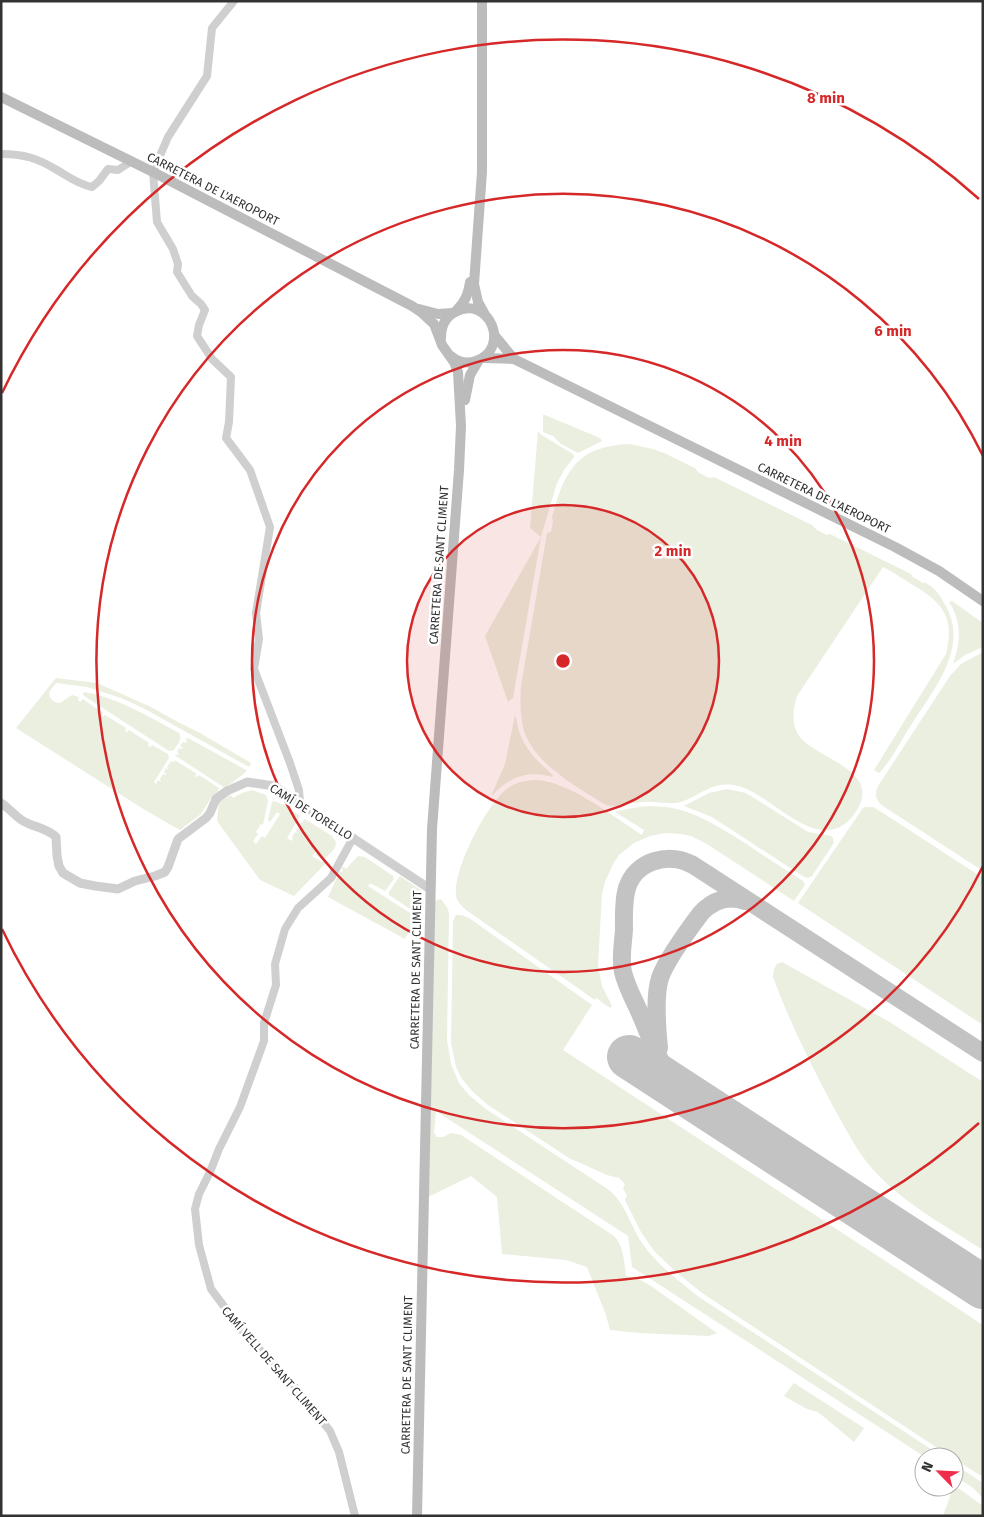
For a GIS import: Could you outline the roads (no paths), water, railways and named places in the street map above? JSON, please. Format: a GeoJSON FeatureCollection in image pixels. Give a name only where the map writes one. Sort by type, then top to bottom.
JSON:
{"type":"FeatureCollection","features":[{"type":"Feature","properties":{"kind":"main road"},"geometry":{"type":"LineString","coordinates":[[461,426],[468,382],[474,367],[492,347],[494,336],[493,325],[478,302],[474,284],[482,172],[482,1]]}},
{"type":"Feature","properties":{"kind":"main road","name":"CARRETERA DE L'AEROPORT"},"geometry":{"type":"LineString","coordinates":[[1,97],[132,161],[412,306]]}},
{"type":"Feature","properties":{"kind":"main road"},"geometry":{"type":"LineString","coordinates":[[441,339],[445,322],[464,301],[468,293],[478,172],[482,146]]}},
{"type":"Feature","properties":{"kind":"main road"},"geometry":{"type":"LineString","coordinates":[[412,306],[438,314],[470,308],[484,313]]}},
{"type":"Feature","properties":{"kind":"main road"},"geometry":{"type":"LineString","coordinates":[[412,306],[430,320],[437,329],[442,345],[458,372],[461,426]]}},
{"type":"Feature","properties":{"kind":"main road","name":"CARRETERA DE L'AEROPORT"},"geometry":{"type":"LineString","coordinates":[[494,336],[514,359],[895,547],[939,571],[983,601]]}},
{"type":"Feature","properties":{"kind":"main road"},"geometry":{"type":"LineString","coordinates":[[449,355],[460,362],[473,362],[481,359]]}},
{"type":"Feature","properties":{"kind":"main road","name":"CARRETERA DE L'AEROPORT"},"geometry":{"type":"LineString","coordinates":[[481,359],[514,359]]}},
{"type":"Feature","properties":{"kind":"main road","name":"CARRETERA DE SANT CLIMENT"},"geometry":{"type":"LineString","coordinates":[[417,1516],[433,798],[456,515],[461,426]]}},
{"type":"Feature","properties":{"kind":"street"},"geometry":{"type":"LineString","coordinates":[[234,1],[212,28],[207,76],[168,137],[153,172],[157,222],[173,249],[178,264],[177,272],[192,296],[205,310],[197,336],[212,358],[230,377],[229,422],[226,438],[250,470],[270,527],[256,613],[260,639],[254,669],[290,763],[299,790],[300,802]]}},
{"type":"Feature","properties":{"kind":"street"},"geometry":{"type":"LineString","coordinates":[[1,154],[20,154],[29,157],[57,170],[82,185],[92,187],[108,169],[118,170],[132,161]]}},
{"type":"Feature","properties":{"kind":"street","name":"CAMÍ DE TORELLO"},"geometry":{"type":"LineString","coordinates":[[1,803],[22,821],[49,832],[56,837],[57,856],[63,873],[80,882],[115,889],[164,872],[168,867],[178,840],[209,814],[216,799],[239,784],[250,782],[270,784],[430,889]]}},
{"type":"Feature","properties":{"kind":"street","name":"CAMÍ VELL DE SANT CLIMENT"},"geometry":{"type":"LineString","coordinates":[[353,838],[331,878],[298,908],[285,929],[275,964],[276,985],[264,1023],[264,1041],[244,1099],[199,1194],[195,1209],[199,1244],[211,1289],[244,1333],[291,1382],[330,1431],[339,1452],[355,1516]]}}]}
